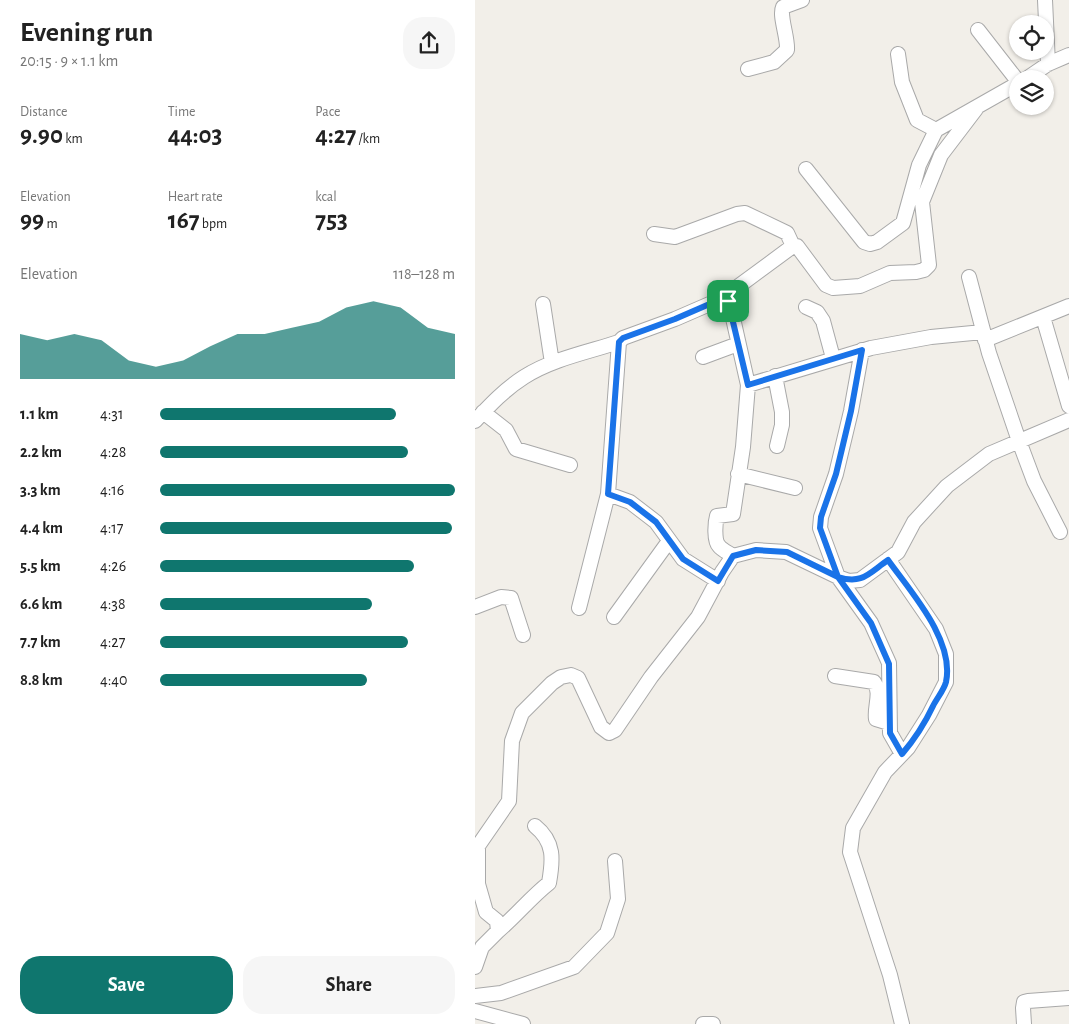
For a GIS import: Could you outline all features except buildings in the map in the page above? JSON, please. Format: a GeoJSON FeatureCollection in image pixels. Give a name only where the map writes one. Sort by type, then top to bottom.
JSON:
{"type":"FeatureCollection","features":[{"type":"Feature","properties":{"kind":"street"},"geometry":{"type":"LineString","coordinates":[[748,69],[774,62],[787,50],[788,41],[780,12],[783,7],[802,0]]}},
{"type":"Feature","properties":{"kind":"street"},"geometry":{"type":"LineString","coordinates":[[1045,0],[1048,64]]}},
{"type":"Feature","properties":{"kind":"street"},"geometry":{"type":"LineString","coordinates":[[978,30],[1009,70]]}},
{"type":"Feature","properties":{"kind":"street"},"geometry":{"type":"LineString","coordinates":[[898,54],[902,82],[917,120],[937,130]]}},
{"type":"Feature","properties":{"kind":"street"},"geometry":{"type":"LineString","coordinates":[[1039,70],[1069,55]]}},
{"type":"Feature","properties":{"kind":"street"},"geometry":{"type":"LineString","coordinates":[[806,169],[864,242],[870,244],[877,242],[903,222],[919,165],[937,130],[1009,89]]}},
{"type":"Feature","properties":{"kind":"street"},"geometry":{"type":"LineString","coordinates":[[654,234],[675,237],[737,214],[745,213],[787,233],[793,246],[797,246],[826,285],[833,288],[861,286],[890,273],[924,270],[929,265],[922,202],[941,155],[976,109]]}},
{"type":"Feature","properties":{"kind":"street"},"geometry":{"type":"LineString","coordinates":[[569,465],[516,449],[506,430],[479,416],[501,394],[525,376],[552,363],[619,342],[623,338],[675,319],[728,296],[793,246]]}},
{"type":"Feature","properties":{"kind":"street"},"geometry":{"type":"LineString","coordinates":[[969,277],[984,336],[1019,441],[1034,481],[1060,532]]}},
{"type":"Feature","properties":{"kind":"street"},"geometry":{"type":"LineString","coordinates":[[728,296],[748,385],[743,447],[733,514],[717,516],[715,521],[718,546],[733,556]]}},
{"type":"Feature","properties":{"kind":"street"},"geometry":{"type":"LineString","coordinates":[[543,304],[552,363]]}},
{"type":"Feature","properties":{"kind":"street"},"geometry":{"type":"LineString","coordinates":[[748,385],[862,350],[931,337],[984,336],[1043,317],[1069,306]]}},
{"type":"Feature","properties":{"kind":"street"},"geometry":{"type":"LineString","coordinates":[[806,307],[817,312],[823,322],[833,358]]}},
{"type":"Feature","properties":{"kind":"street"},"geometry":{"type":"LineString","coordinates":[[1043,317],[1069,406]]}},
{"type":"Feature","properties":{"kind":"street"},"geometry":{"type":"LineString","coordinates":[[579,608],[608,494],[619,342]]}},
{"type":"Feature","properties":{"kind":"street"},"geometry":{"type":"LineString","coordinates":[[703,357],[738,344]]}},
{"type":"Feature","properties":{"kind":"street"},"geometry":{"type":"LineString","coordinates":[[862,350],[851,411],[836,474],[821,517],[820,528],[838,577],[871,623],[889,664],[890,733],[902,754]]}},
{"type":"Feature","properties":{"kind":"street"},"geometry":{"type":"LineString","coordinates":[[775,376],[782,412],[782,425],[777,446]]}},
{"type":"Feature","properties":{"kind":"street"},"geometry":{"type":"LineString","coordinates":[[498,932],[497,921],[487,912],[478,884],[478,846],[509,802],[512,741],[522,713],[552,683],[561,677],[571,675],[578,678],[601,727],[609,733],[615,730],[651,677],[698,617],[733,556],[756,550],[787,552],[838,577],[849,581],[860,580],[898,552],[914,522],[947,486],[989,454],[1069,420]]}},
{"type":"Feature","properties":{"kind":"street"},"geometry":{"type":"LineString","coordinates":[[738,474],[795,488]]}},
{"type":"Feature","properties":{"kind":"street"},"geometry":{"type":"LineString","coordinates":[[608,494],[630,502],[656,522],[683,559],[718,581]]}},
{"type":"Feature","properties":{"kind":"street"},"geometry":{"type":"LineString","coordinates":[[614,617],[669,541]]}},
{"type":"Feature","properties":{"kind":"street"},"geometry":{"type":"LineString","coordinates":[[888,560],[936,628],[946,654],[945,682],[929,715],[908,748],[885,772],[853,828],[850,852],[890,975],[902,1024]]}},
{"type":"Feature","properties":{"kind":"street"},"geometry":{"type":"LineString","coordinates":[[475,607],[501,597],[507,596],[511,598],[523,635]]}},
{"type":"Feature","properties":{"kind":"street"},"geometry":{"type":"LineString","coordinates":[[835,676],[875,682],[878,691],[876,719],[889,723]]}},
{"type":"Feature","properties":{"kind":"street"},"geometry":{"type":"LineString","coordinates":[[475,967],[482,948],[521,911],[531,898],[549,883],[553,858],[542,831],[535,826]]}},
{"type":"Feature","properties":{"kind":"street"},"geometry":{"type":"LineString","coordinates":[[475,996],[501,993],[574,967],[607,933],[618,899],[615,861]]}},
{"type":"Feature","properties":{"kind":"street"},"geometry":{"type":"LineString","coordinates":[[1024,1024],[1024,1002],[1069,998]]}},
{"type":"Feature","properties":{"kind":"street"},"geometry":{"type":"LineString","coordinates":[[475,1011],[523,1024]]}},
{"type":"Feature","properties":{"kind":"street"},"geometry":{"type":"LineString","coordinates":[[703,1024],[713,1024]]}},
{"type":"Feature","properties":{"kind":"route"},"geometry":{"type":"LineString","coordinates":[[728,301],[728,296],[675,319],[623,338],[619,342],[620,349],[608,494],[630,502],[656,522],[683,559],[718,581],[733,556],[756,550],[787,552],[838,577],[871,623],[889,664],[890,733],[902,754],[908,748],[929,715],[945,682],[946,654],[936,628],[888,560],[860,580],[849,581],[838,577],[820,528],[821,517],[836,474],[851,411],[862,350],[748,385],[728,301]]}}]}
